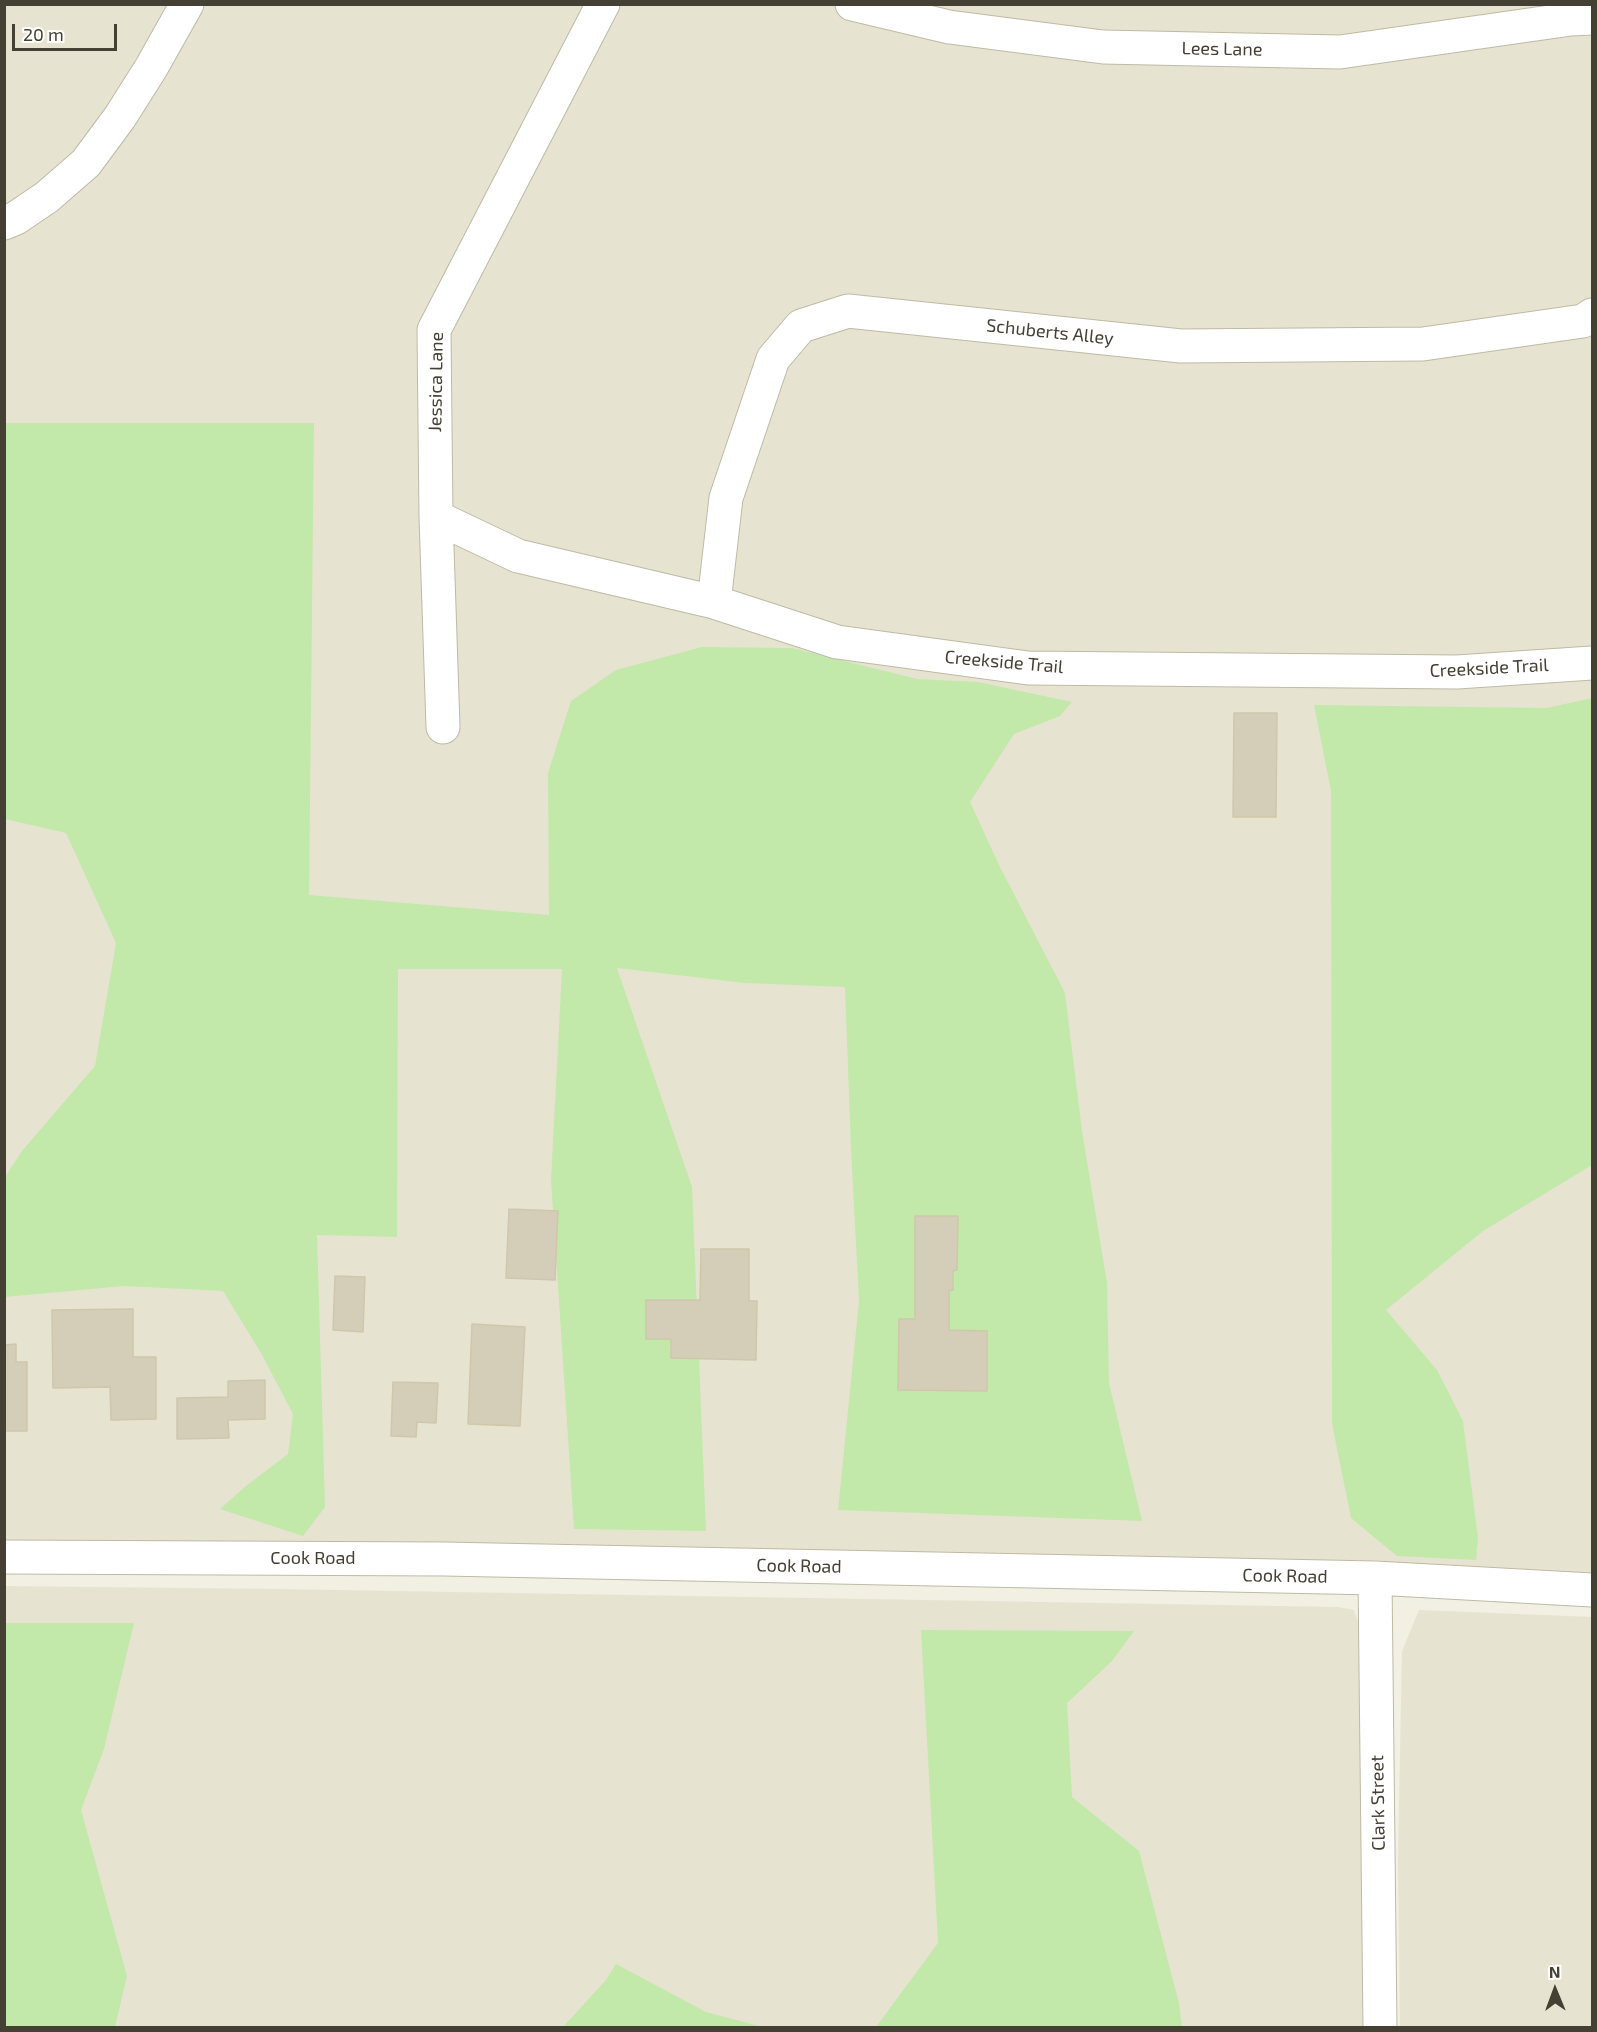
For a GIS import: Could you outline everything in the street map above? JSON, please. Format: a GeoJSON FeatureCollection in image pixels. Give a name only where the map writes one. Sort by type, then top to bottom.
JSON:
{"type":"FeatureCollection","features":[{"type":"Feature","properties":{"kind":"street"},"geometry":{"type":"LineString","coordinates":[[4,223],[16,218],[47,197],[86,163],[126,108],[187,4]]}},
{"type":"Feature","properties":{"kind":"street","name":"Jessica Lane"},"geometry":{"type":"LineString","coordinates":[[443,727],[436,517],[434,330],[603,4]]}},
{"type":"Feature","properties":{"kind":"street","name":"Lees Lane"},"geometry":{"type":"LineString","coordinates":[[852,4],[949,27],[1103,47],[1340,52],[1571,19],[1593,18]]}},
{"type":"Feature","properties":{"kind":"street","name":"Schuberts Alley"},"geometry":{"type":"LineString","coordinates":[[714,602],[726,498],[773,358],[801,326],[848,311],[1181,346],[1424,344],[1583,321],[1593,315]]}},
{"type":"Feature","properties":{"kind":"street","name":"Creekside Trail"},"geometry":{"type":"LineString","coordinates":[[436,517],[518,556],[714,602],[837,642],[1028,668],[1456,672],[1593,663]]}},
{"type":"Feature","properties":{"kind":"street","name":"Cook Road"},"geometry":{"type":"LineString","coordinates":[[4,1557],[444,1559],[1375,1578],[1593,1590]]}},
{"type":"Feature","properties":{"kind":"street","name":"Clark Street"},"geometry":{"type":"LineString","coordinates":[[1375,1578],[1380,2028]]}},
{"type":"Feature","properties":{"kind":"shaded area"},"geometry":{"type":"Polygon","coordinates":[[[5,5],[1592,5],[1592,1578],[5,1545],[5,5]]]}},
{"type":"Feature","properties":{"kind":"shaded area"},"geometry":{"type":"Polygon","coordinates":[[[5,1586],[1338,1607],[1354,1610],[1369,1653],[1367,2027],[5,2028],[5,1586]]]}},
{"type":"Feature","properties":{"kind":"shaded area"},"geometry":{"type":"Polygon","coordinates":[[[1419,1610],[1592,1617],[1592,2027],[1400,2027],[1398,1859],[1402,1651],[1419,1610]]]}},
{"type":"Feature","properties":{"kind":"green space"},"geometry":{"type":"Polygon","coordinates":[[[5,423],[314,423],[309,895],[549,915],[548,773],[571,701],[616,670],[702,647],[792,648],[917,679],[978,682],[1072,702],[1060,716],[1014,734],[970,802],[999,865],[1065,993],[1082,1131],[1107,1283],[1109,1383],[1142,1521],[838,1510],[859,1301],[845,987],[745,983],[617,968],[692,1187],[706,1531],[574,1529],[551,1180],[562,969],[398,969],[397,1237],[317,1235],[325,1507],[303,1536],[220,1509],[288,1454],[293,1414],[261,1353],[223,1291],[124,1286],[5,1297],[5,1177],[22,1151],[95,1066],[116,943],[66,833],[5,819],[5,423]]]}},
{"type":"Feature","properties":{"kind":"green space"},"geometry":{"type":"Polygon","coordinates":[[[1592,698],[1592,1165],[1483,1231],[1386,1310],[1437,1370],[1463,1421],[1478,1538],[1476,1560],[1397,1556],[1351,1518],[1332,1424],[1331,791],[1314,705],[1547,708],[1592,698]]]}},
{"type":"Feature","properties":{"kind":"green space"},"geometry":{"type":"Polygon","coordinates":[[[5,1623],[134,1623],[104,1749],[81,1810],[127,1976],[115,2027],[5,2027],[5,1623]]]}},
{"type":"Feature","properties":{"kind":"green space"},"geometry":{"type":"Polygon","coordinates":[[[921,1630],[1134,1631],[1112,1661],[1067,1703],[1072,1797],[1139,1851],[1179,2003],[1182,2027],[876,2027],[938,1943],[921,1630]]]}},
{"type":"Feature","properties":{"kind":"green space"},"geometry":{"type":"Polygon","coordinates":[[[616,1964],[706,2012],[763,2027],[563,2027],[606,1980],[616,1964]]]}},
{"type":"Feature","properties":{"kind":"building"},"geometry":{"type":"Polygon","coordinates":[[[1234,713],[1277,713],[1276,817],[1233,817],[1234,713]]]}},
{"type":"Feature","properties":{"kind":"building"},"geometry":{"type":"Polygon","coordinates":[[[509,1209],[558,1211],[555,1280],[506,1278],[509,1209]]]}},
{"type":"Feature","properties":{"kind":"building"},"geometry":{"type":"Polygon","coordinates":[[[915,1216],[958,1216],[957,1270],[953,1271],[953,1290],[949,1291],[949,1330],[987,1331],[987,1391],[898,1390],[899,1319],[915,1319],[915,1216]]]}},
{"type":"Feature","properties":{"kind":"building"},"geometry":{"type":"Polygon","coordinates":[[[701,1249],[749,1249],[749,1301],[757,1301],[756,1360],[671,1358],[671,1339],[646,1339],[646,1300],[700,1300],[701,1249]]]}},
{"type":"Feature","properties":{"kind":"building"},"geometry":{"type":"Polygon","coordinates":[[[335,1276],[365,1277],[363,1332],[333,1330],[335,1276]]]}},
{"type":"Feature","properties":{"kind":"building"},"geometry":{"type":"Polygon","coordinates":[[[133,1309],[133,1357],[156,1357],[156,1419],[111,1420],[110,1387],[53,1388],[52,1310],[133,1309]]]}},
{"type":"Feature","properties":{"kind":"building"},"geometry":{"type":"Polygon","coordinates":[[[472,1324],[525,1327],[520,1426],[468,1424],[472,1324]]]}},
{"type":"Feature","properties":{"kind":"building"},"geometry":{"type":"Polygon","coordinates":[[[16,1344],[16,1362],[27,1362],[27,1431],[4,1431],[4,1345],[16,1344]]]}},
{"type":"Feature","properties":{"kind":"building"},"geometry":{"type":"Polygon","coordinates":[[[265,1380],[265,1419],[228,1420],[229,1438],[177,1439],[177,1398],[228,1397],[228,1381],[265,1380]]]}},
{"type":"Feature","properties":{"kind":"building"},"geometry":{"type":"Polygon","coordinates":[[[393,1382],[438,1383],[436,1423],[417,1422],[416,1437],[391,1436],[393,1382]]]}}]}
